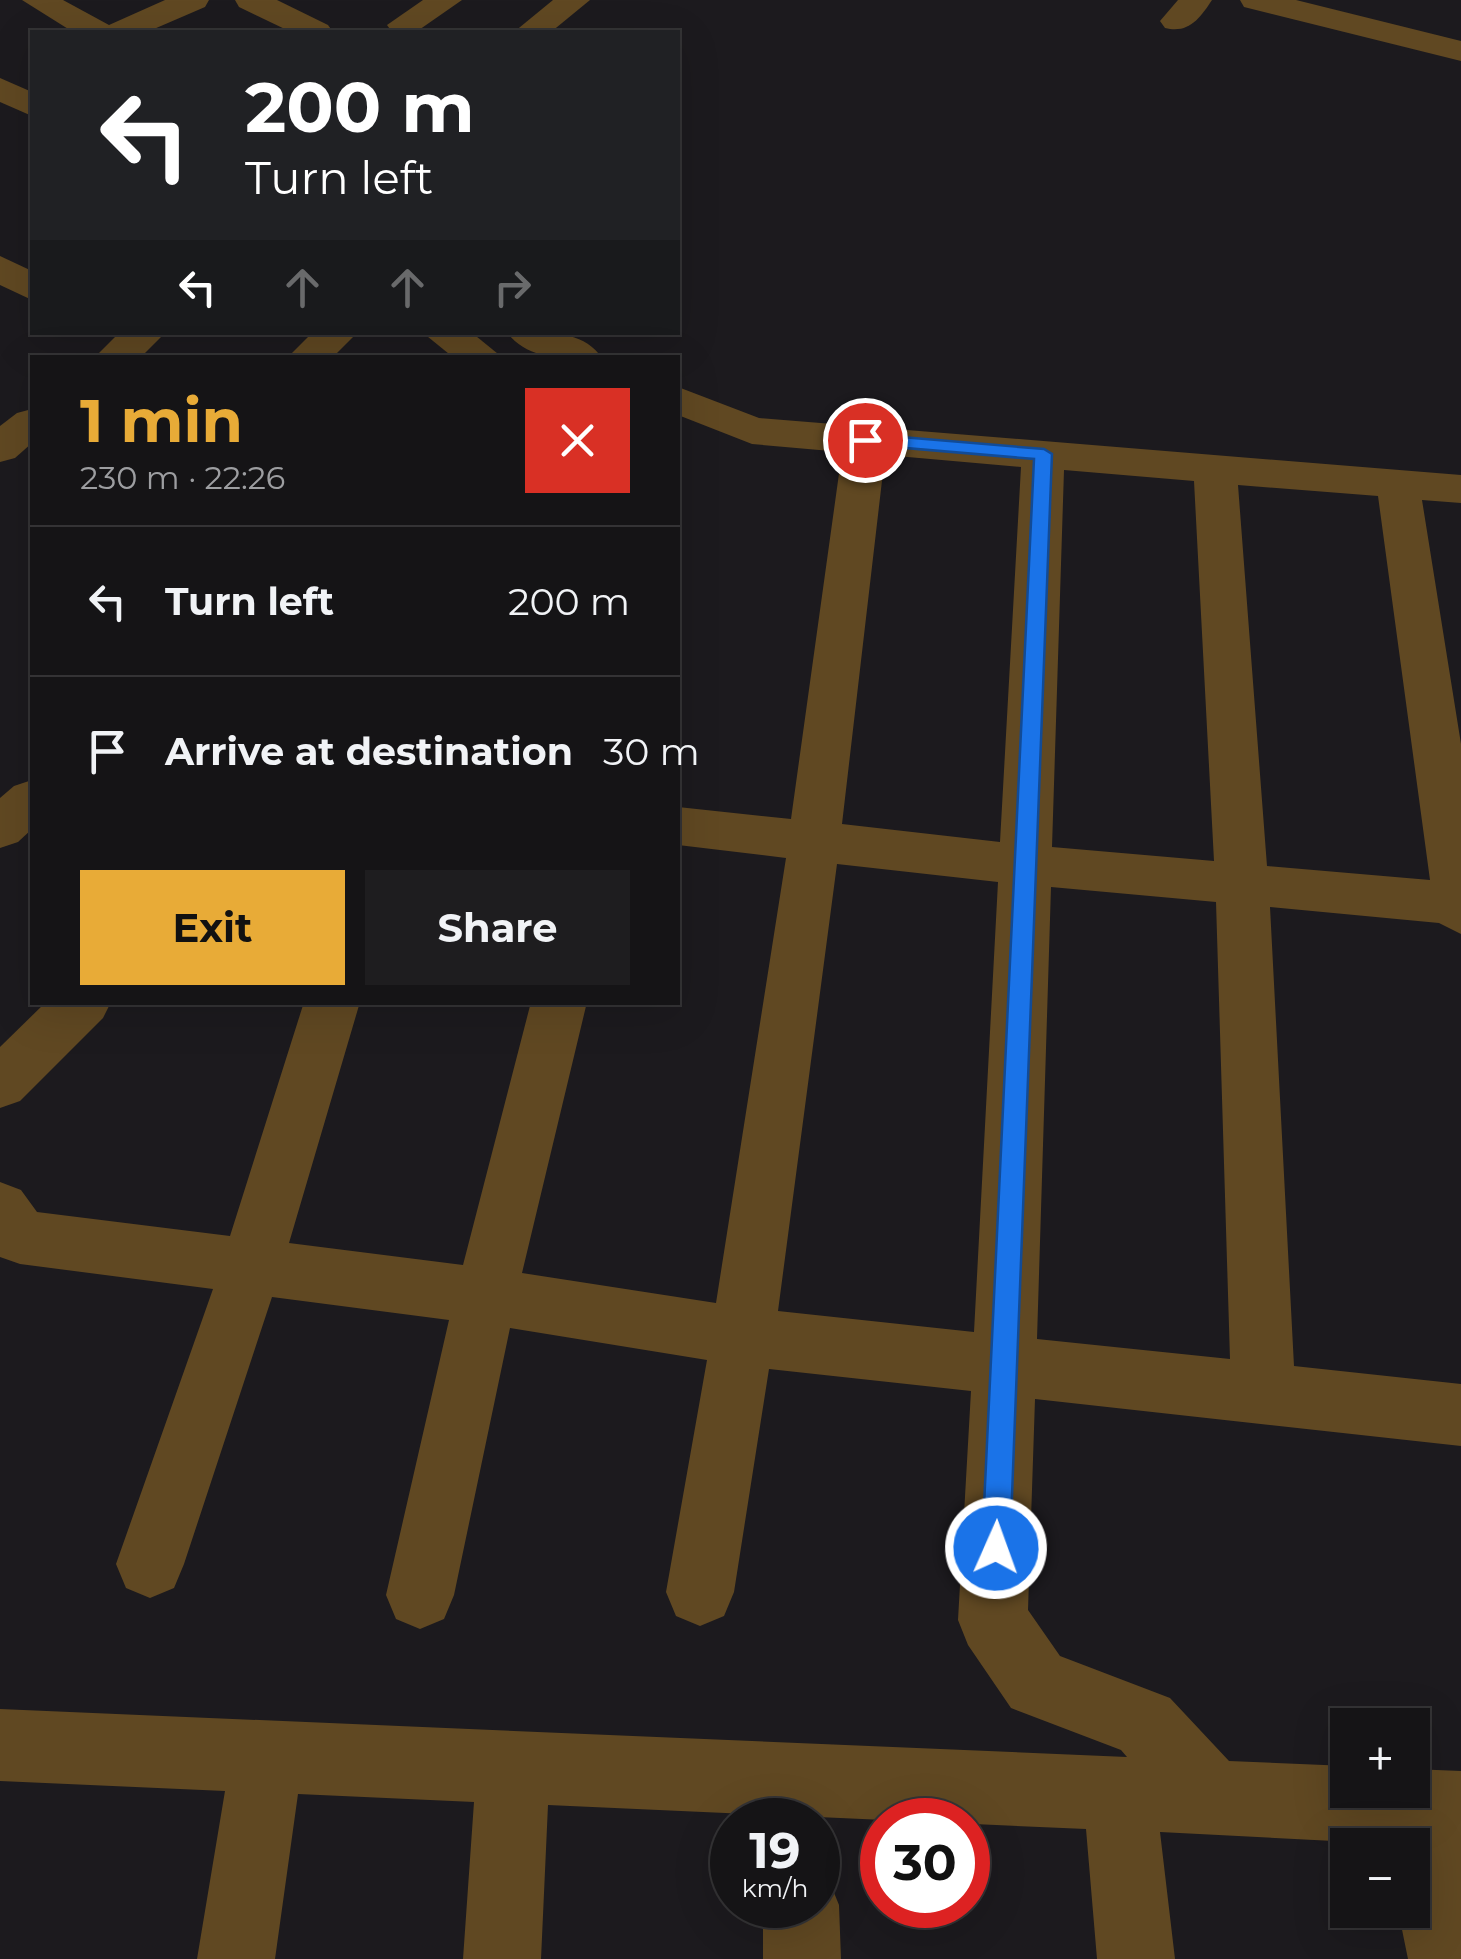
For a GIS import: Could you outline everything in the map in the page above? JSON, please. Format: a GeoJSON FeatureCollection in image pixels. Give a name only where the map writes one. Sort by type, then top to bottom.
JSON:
{"type":"FeatureCollection","features":[{"type":"Feature","properties":{"kind":"street"},"geometry":{"type":"LineString","coordinates":[[38,0],[93,30]]}},
{"type":"Feature","properties":{"kind":"street"},"geometry":{"type":"LineString","coordinates":[[124,30],[192,0]]}},
{"type":"Feature","properties":{"kind":"street"},"geometry":{"type":"LineString","coordinates":[[404,25],[446,0]]}},
{"type":"Feature","properties":{"kind":"street"},"geometry":{"type":"LineString","coordinates":[[533,30],[574,0]]}},
{"type":"Feature","properties":{"kind":"street"},"geometry":{"type":"LineString","coordinates":[[255,1],[312,30]]}},
{"type":"Feature","properties":{"kind":"street"},"geometry":{"type":"LineString","coordinates":[[1277,2],[1332,33],[1421,27],[1453,59]]}},
{"type":"Feature","properties":{"kind":"street"},"geometry":{"type":"LineString","coordinates":[[0,86],[30,72]]}},
{"type":"Feature","properties":{"kind":"street"},"geometry":{"type":"LineString","coordinates":[[0,86],[30,105]]}},
{"type":"Feature","properties":{"kind":"street"},"geometry":{"type":"LineString","coordinates":[[0,268],[30,287]]}},
{"type":"Feature","properties":{"kind":"street"},"geometry":{"type":"LineString","coordinates":[[311,355],[334,335]]}},
{"type":"Feature","properties":{"kind":"street"},"geometry":{"type":"LineString","coordinates":[[447,335],[478,355]]}},
{"type":"Feature","properties":{"kind":"street"},"geometry":{"type":"LineString","coordinates":[[530,343],[572,355]]}},
{"type":"Feature","properties":{"kind":"street"},"geometry":{"type":"LineString","coordinates":[[680,405],[752,431],[1461,489]]}},
{"type":"Feature","properties":{"kind":"street"},"geometry":{"type":"LineString","coordinates":[[0,448],[30,424]]}},
{"type":"Feature","properties":{"kind":"street"},"geometry":{"type":"LineString","coordinates":[[700,1592],[744,1337],[816,841],[865,440]]}},
{"type":"Feature","properties":{"kind":"street"},"geometry":{"type":"LineString","coordinates":[[1044,454],[993,1620],[1036,1684],[1146,1724],[1212,1797]]}},
{"type":"Feature","properties":{"kind":"street"},"geometry":{"type":"LineString","coordinates":[[1215,468],[1242,884],[1263,1390]]}},
{"type":"Feature","properties":{"kind":"street"},"geometry":{"type":"LineString","coordinates":[[1398,484],[1461,913]]}},
{"type":"Feature","properties":{"kind":"street"},"geometry":{"type":"LineString","coordinates":[[0,828],[30,801]]}},
{"type":"Feature","properties":{"kind":"street"},"geometry":{"type":"LineString","coordinates":[[680,826],[1028,865],[1460,904]]}},
{"type":"Feature","properties":{"kind":"street"},"geometry":{"type":"LineString","coordinates":[[0,1084],[81,1005]]}},
{"type":"Feature","properties":{"kind":"street"},"geometry":{"type":"LineString","coordinates":[[150,1564],[251,1268],[331,1005]]}},
{"type":"Feature","properties":{"kind":"street"},"geometry":{"type":"LineString","coordinates":[[420,1595],[486,1296],[558,1005]]}},
{"type":"Feature","properties":{"kind":"street"},"geometry":{"type":"LineString","coordinates":[[0,1209],[20,1238],[486,1296],[744,1337],[1003,1367],[1263,1390],[1461,1415]]}},
{"type":"Feature","properties":{"kind":"street"},"geometry":{"type":"LineString","coordinates":[[0,1746],[513,1767],[782,1798]]}},
{"type":"Feature","properties":{"kind":"street"},"geometry":{"type":"LineString","coordinates":[[236,1959],[267,1756]]}},
{"type":"Feature","properties":{"kind":"street"},"geometry":{"type":"LineString","coordinates":[[502,1959],[513,1767]]}},
{"type":"Feature","properties":{"kind":"street"},"geometry":{"type":"LineString","coordinates":[[1119,1793],[1136,1959]]}},
{"type":"Feature","properties":{"kind":"street"},"geometry":{"type":"LineString","coordinates":[[840,1799],[1119,1793],[1437,1807],[1447,1959]]}},
{"type":"Feature","properties":{"kind":"street"},"geometry":{"type":"LineString","coordinates":[[801,1928],[802,1959]]}},
{"type":"Feature","properties":{"kind":"route"},"geometry":{"type":"LineString","coordinates":[[865,440],[1044,454],[996,1548]]}}]}
